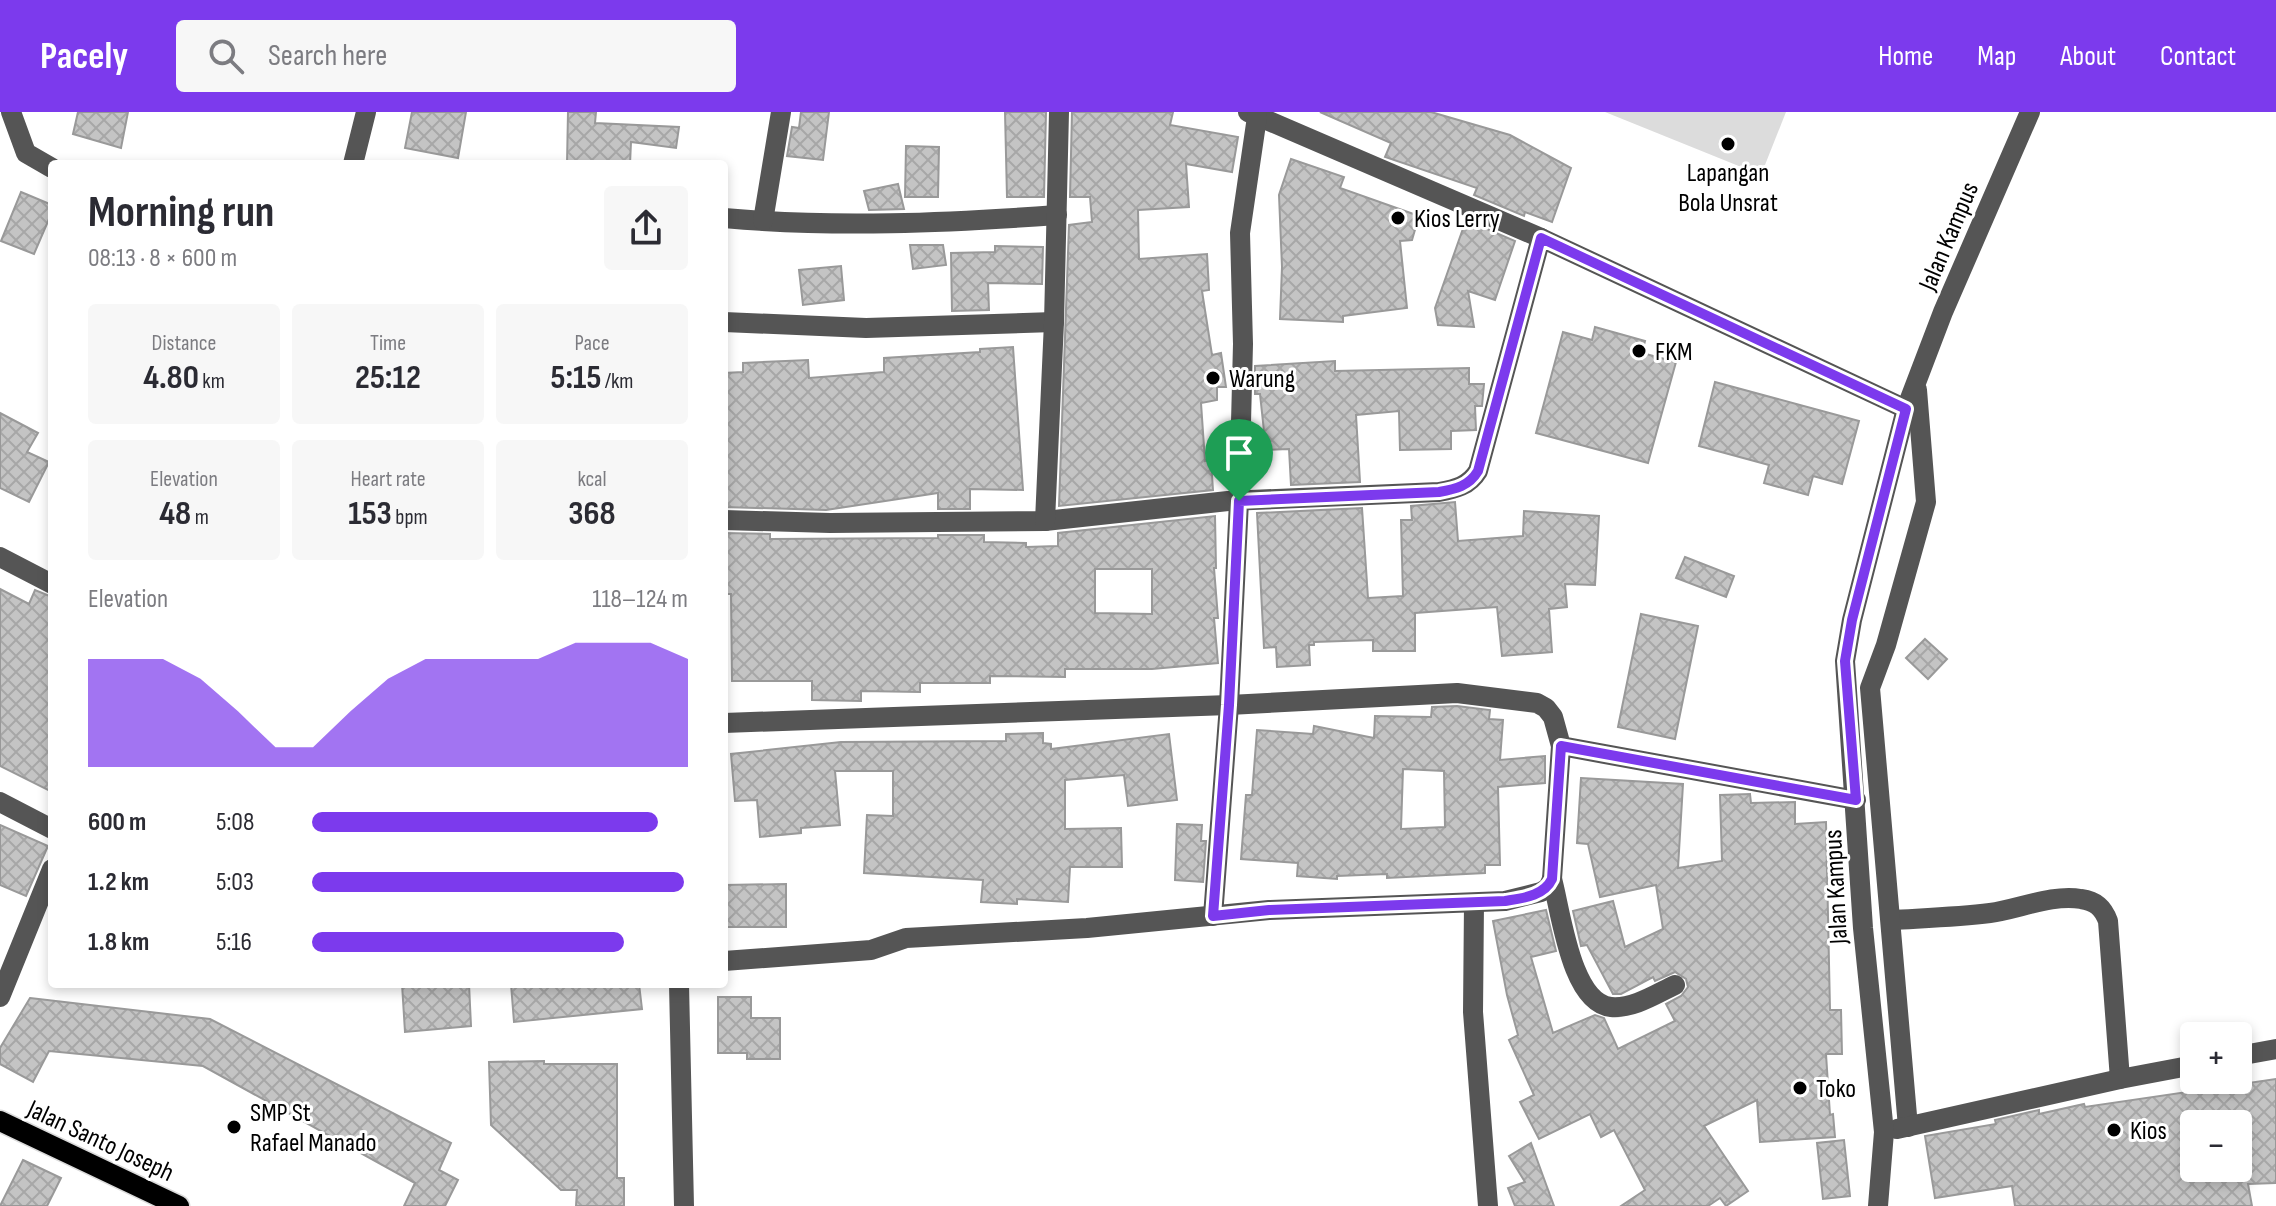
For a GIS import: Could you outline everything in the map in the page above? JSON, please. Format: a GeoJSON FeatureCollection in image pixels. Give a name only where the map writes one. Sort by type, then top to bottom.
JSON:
{"type":"FeatureCollection","features":[{"type":"Feature","properties":{"kind":"main road","name":"Jalan Santo Joseph"},"geometry":{"type":"LineString","coordinates":[[0,1121],[179,1206]]}},
{"type":"Feature","properties":{"kind":"street"},"geometry":{"type":"LineString","coordinates":[[11,112],[26,153],[48,166]]}},
{"type":"Feature","properties":{"kind":"street"},"geometry":{"type":"LineString","coordinates":[[354,160],[366,112]]}},
{"type":"Feature","properties":{"kind":"street"},"geometry":{"type":"LineString","coordinates":[[763,221],[781,112]]}},
{"type":"Feature","properties":{"kind":"street"},"geometry":{"type":"LineString","coordinates":[[1045,521],[1059,112]]}},
{"type":"Feature","properties":{"kind":"street","name":"Jalan Kampus"},"geometry":{"type":"LineString","coordinates":[[1878,1206],[1884,1132],[1863,928],[1845,661],[1852,620],[1906,409],[2030,112]]}},
{"type":"Feature","properties":{"kind":"street"},"geometry":{"type":"LineString","coordinates":[[1213,916],[1229,705],[1239,501],[1243,344],[1240,233],[1252,114],[1541,238],[1906,409]]}},
{"type":"Feature","properties":{"kind":"street"},"geometry":{"type":"LineString","coordinates":[[728,218],[949,223],[1057,215]]}},
{"type":"Feature","properties":{"kind":"street"},"geometry":{"type":"LineString","coordinates":[[728,520],[859,524],[1045,521],[1239,501],[1439,492],[1461,487],[1478,471],[1541,238]]}},
{"type":"Feature","properties":{"kind":"street"},"geometry":{"type":"LineString","coordinates":[[728,322],[866,328],[1054,322]]}},
{"type":"Feature","properties":{"kind":"street","name":"Jalan Kampus"},"geometry":{"type":"LineString","coordinates":[[1908,1127],[1870,688],[1886,645],[1926,502],[1916,382]]}},
{"type":"Feature","properties":{"kind":"street"},"geometry":{"type":"LineString","coordinates":[[0,557],[48,582]]}},
{"type":"Feature","properties":{"kind":"street"},"geometry":{"type":"LineString","coordinates":[[728,723],[1229,705],[1457,693],[1524,700],[1546,708],[1553,717],[1561,746],[1552,879],[1578,979],[1592,1001],[1610,1007],[1627,1006],[1675,985]]}},
{"type":"Feature","properties":{"kind":"street"},"geometry":{"type":"LineString","coordinates":[[1561,746],[1856,800]]}},
{"type":"Feature","properties":{"kind":"street"},"geometry":{"type":"LineString","coordinates":[[0,802],[48,827]]}},
{"type":"Feature","properties":{"kind":"street"},"geometry":{"type":"LineString","coordinates":[[0,997],[48,879]]}},
{"type":"Feature","properties":{"kind":"street"},"geometry":{"type":"LineString","coordinates":[[728,961],[871,950],[906,938],[1087,928],[1269,910],[1505,901],[1541,892],[1548,888],[1552,879]]}},
{"type":"Feature","properties":{"kind":"street"},"geometry":{"type":"LineString","coordinates":[[1892,920],[1990,913],[2069,897],[2098,905],[2104,910],[2108,921],[2120,1079]]}},
{"type":"Feature","properties":{"kind":"street"},"geometry":{"type":"LineString","coordinates":[[1474,903],[1473,1012],[1488,1206]]}},
{"type":"Feature","properties":{"kind":"street"},"geometry":{"type":"LineString","coordinates":[[679,988],[684,1206]]}},
{"type":"Feature","properties":{"kind":"street"},"geometry":{"type":"LineString","coordinates":[[2252,1053],[2276,1049]]}},
{"type":"Feature","properties":{"kind":"street"},"geometry":{"type":"LineString","coordinates":[[1884,1132],[2180,1068]]}},
{"type":"Feature","properties":{"kind":"shaded area","name":"Lapangan Bola Unsrat"},"geometry":{"type":"Polygon","coordinates":[[[1605,112],[1786,112],[1761,175],[1605,112]]]}},
{"type":"Feature","properties":{"kind":"building"},"geometry":{"type":"Polygon","coordinates":[[[78,112],[128,112],[121,148],[73,134],[78,112]]]}},
{"type":"Feature","properties":{"kind":"building"},"geometry":{"type":"Polygon","coordinates":[[[412,112],[466,112],[458,158],[405,148],[412,112]]]}},
{"type":"Feature","properties":{"kind":"building"},"geometry":{"type":"Polygon","coordinates":[[[568,112],[596,112],[595,123],[679,127],[676,148],[631,142],[630,160],[567,160],[568,112]]]}},
{"type":"Feature","properties":{"kind":"building"},"geometry":{"type":"Polygon","coordinates":[[[801,112],[829,112],[823,160],[787,156],[792,127],[799,128],[801,112]]]}},
{"type":"Feature","properties":{"kind":"building"},"geometry":{"type":"Polygon","coordinates":[[[1005,112],[1046,112],[1044,197],[1007,197],[1005,112]]]}},
{"type":"Feature","properties":{"kind":"building"},"geometry":{"type":"Polygon","coordinates":[[[1072,112],[1173,112],[1170,125],[1238,137],[1232,172],[1186,164],[1189,207],[1138,210],[1139,259],[1207,254],[1209,290],[1202,291],[1212,355],[1221,353],[1226,387],[1217,387],[1217,400],[1201,403],[1205,461],[1211,460],[1213,490],[1059,506],[1069,225],[1092,222],[1090,197],[1070,197],[1072,112]]]}},
{"type":"Feature","properties":{"kind":"building"},"geometry":{"type":"Polygon","coordinates":[[[1320,112],[1431,112],[1510,135],[1571,168],[1552,222],[1525,212],[1524,216],[1474,195],[1477,188],[1385,157],[1391,143],[1320,112]]]}},
{"type":"Feature","properties":{"kind":"building"},"geometry":{"type":"Polygon","coordinates":[[[906,146],[939,147],[938,197],[905,197],[906,146]]]}},
{"type":"Feature","properties":{"kind":"building"},"geometry":{"type":"Polygon","coordinates":[[[1291,159],[1344,177],[1340,188],[1419,216],[1412,240],[1400,241],[1407,308],[1343,316],[1343,322],[1280,319],[1282,267],[1279,195],[1291,159]]]}},
{"type":"Feature","properties":{"kind":"building"},"geometry":{"type":"Polygon","coordinates":[[[898,184],[904,209],[869,210],[864,191],[898,184]]]}},
{"type":"Feature","properties":{"kind":"building"},"geometry":{"type":"Polygon","coordinates":[[[21,192],[48,203],[48,221],[34,254],[1,241],[21,192]]]}},
{"type":"Feature","properties":{"kind":"building"},"geometry":{"type":"Polygon","coordinates":[[[1466,220],[1515,241],[1495,300],[1468,291],[1474,327],[1438,325],[1435,308],[1466,220]]]}},
{"type":"Feature","properties":{"kind":"building"},"geometry":{"type":"Polygon","coordinates":[[[910,245],[943,245],[946,265],[913,269],[910,245]]]}},
{"type":"Feature","properties":{"kind":"building"},"geometry":{"type":"Polygon","coordinates":[[[995,246],[1043,247],[1042,284],[988,283],[989,310],[952,311],[951,253],[995,252],[995,246]]]}},
{"type":"Feature","properties":{"kind":"building"},"geometry":{"type":"Polygon","coordinates":[[[841,266],[844,300],[803,305],[799,270],[841,266]]]}},
{"type":"Feature","properties":{"kind":"building"},"geometry":{"type":"Polygon","coordinates":[[[1595,327],[1645,341],[1642,353],[1676,362],[1648,463],[1536,433],[1563,332],[1592,340],[1595,327]]]}},
{"type":"Feature","properties":{"kind":"building"},"geometry":{"type":"Polygon","coordinates":[[[1013,347],[1023,490],[970,489],[970,509],[938,509],[938,493],[826,510],[728,507],[728,373],[743,372],[743,363],[808,360],[809,378],[884,372],[884,358],[980,352],[980,349],[1013,347]]]}},
{"type":"Feature","properties":{"kind":"building"},"geometry":{"type":"Polygon","coordinates":[[[1335,361],[1335,371],[1469,368],[1469,384],[1484,384],[1482,406],[1475,406],[1476,430],[1451,431],[1451,449],[1400,450],[1399,411],[1356,415],[1360,482],[1291,485],[1289,449],[1266,450],[1260,394],[1255,394],[1255,366],[1335,361]]]}},
{"type":"Feature","properties":{"kind":"building"},"geometry":{"type":"Polygon","coordinates":[[[1715,382],[1859,421],[1842,484],[1813,476],[1808,495],[1764,483],[1769,465],[1699,446],[1715,382]]]}},
{"type":"Feature","properties":{"kind":"building"},"geometry":{"type":"Polygon","coordinates":[[[0,413],[38,433],[27,452],[48,464],[29,502],[0,488],[0,413]]]}},
{"type":"Feature","properties":{"kind":"building"},"geometry":{"type":"Polygon","coordinates":[[[1455,502],[1458,541],[1523,536],[1524,511],[1599,516],[1595,585],[1565,584],[1567,607],[1549,609],[1552,652],[1502,656],[1497,607],[1415,613],[1415,651],[1373,651],[1373,640],[1314,642],[1314,645],[1309,645],[1310,665],[1277,667],[1276,647],[1264,648],[1257,513],[1362,508],[1368,598],[1403,596],[1401,520],[1412,520],[1411,506],[1455,502]]]}},
{"type":"Feature","properties":{"kind":"building"},"geometry":{"type":"Polygon","coordinates":[[[1215,516],[1214,568],[1218,618],[1214,618],[1218,663],[1152,669],[1065,669],[1065,677],[990,676],[990,683],[920,683],[920,692],[861,691],[861,701],[812,700],[812,681],[732,681],[728,533],[770,534],[770,539],[984,535],[984,542],[1026,543],[1026,547],[1058,546],[1058,533],[1215,516]],[[1095,569],[1095,613],[1152,614],[1152,569],[1095,569]]]}},
{"type":"Feature","properties":{"kind":"building"},"geometry":{"type":"Polygon","coordinates":[[[1685,557],[1734,576],[1726,597],[1676,578],[1685,557]]]}},
{"type":"Feature","properties":{"kind":"building"},"geometry":{"type":"Polygon","coordinates":[[[0,589],[29,604],[35,590],[48,595],[48,790],[0,766],[0,589]]]}},
{"type":"Feature","properties":{"kind":"building"},"geometry":{"type":"Polygon","coordinates":[[[1641,614],[1698,626],[1675,739],[1618,727],[1641,614]]]}},
{"type":"Feature","properties":{"kind":"building"},"geometry":{"type":"Polygon","coordinates":[[[1925,639],[1947,659],[1928,679],[1906,658],[1925,639]]]}},
{"type":"Feature","properties":{"kind":"building"},"geometry":{"type":"Polygon","coordinates":[[[1432,707],[1490,710],[1489,719],[1503,720],[1500,760],[1545,756],[1545,783],[1498,787],[1500,865],[1485,865],[1485,873],[1387,878],[1387,874],[1337,876],[1337,879],[1297,876],[1298,863],[1241,859],[1246,795],[1252,795],[1257,730],[1313,734],[1314,726],[1374,738],[1375,716],[1431,717],[1432,707]],[[1403,769],[1401,829],[1445,827],[1444,771],[1403,769]]]}},
{"type":"Feature","properties":{"kind":"building"},"geometry":{"type":"Polygon","coordinates":[[[1043,733],[1043,743],[1051,744],[1051,749],[1169,734],[1177,800],[1128,806],[1124,775],[1065,780],[1065,829],[1121,828],[1122,867],[1070,867],[1068,902],[1017,899],[1017,904],[981,902],[983,880],[864,873],[867,815],[893,816],[893,771],[835,771],[840,825],[801,828],[801,833],[760,837],[757,800],[735,801],[731,754],[841,742],[1006,741],[1006,734],[1043,733]]]}},
{"type":"Feature","properties":{"kind":"building"},"geometry":{"type":"Polygon","coordinates":[[[1581,778],[1683,784],[1678,868],[1722,861],[1720,795],[1750,794],[1751,803],[1795,802],[1795,824],[1826,822],[1830,1010],[1841,1010],[1842,1054],[1826,1054],[1830,1115],[1833,1114],[1835,1137],[1760,1142],[1757,1100],[1704,1126],[1748,1191],[1726,1206],[1720,1198],[1708,1206],[1621,1206],[1645,1190],[1614,1130],[1601,1137],[1590,1114],[1539,1139],[1520,1102],[1534,1095],[1509,1040],[1518,1035],[1493,921],[1546,910],[1556,951],[1531,957],[1553,1033],[1595,1015],[1604,1018],[1618,1049],[1675,1021],[1666,1004],[1681,996],[1688,987],[1686,979],[1675,972],[1655,981],[1653,977],[1621,994],[1613,994],[1587,945],[1581,946],[1573,911],[1613,901],[1625,947],[1663,929],[1656,885],[1600,897],[1588,844],[1577,843],[1581,778]]]}},
{"type":"Feature","properties":{"kind":"building"},"geometry":{"type":"Polygon","coordinates":[[[1177,824],[1202,825],[1201,841],[1206,841],[1203,882],[1175,880],[1177,824]]]}},
{"type":"Feature","properties":{"kind":"building"},"geometry":{"type":"Polygon","coordinates":[[[0,825],[48,846],[26,896],[0,885],[0,825]]]}},
{"type":"Feature","properties":{"kind":"building"},"geometry":{"type":"Polygon","coordinates":[[[786,884],[786,927],[728,927],[728,885],[786,884]]]}},
{"type":"Feature","properties":{"kind":"building"},"geometry":{"type":"Polygon","coordinates":[[[402,988],[469,988],[471,1026],[405,1032],[402,988]]]}},
{"type":"Feature","properties":{"kind":"building"},"geometry":{"type":"Polygon","coordinates":[[[511,988],[639,988],[642,1009],[514,1022],[511,988]]]}},
{"type":"Feature","properties":{"kind":"building"},"geometry":{"type":"Polygon","coordinates":[[[718,997],[751,997],[751,1018],[780,1018],[780,1059],[747,1059],[747,1053],[718,1053],[718,997]]]}},
{"type":"Feature","properties":{"kind":"building"},"geometry":{"type":"Polygon","coordinates":[[[30,998],[210,1019],[451,1143],[439,1170],[458,1180],[445,1206],[404,1206],[415,1183],[203,1066],[49,1051],[33,1082],[0,1064],[0,1048],[30,998]]]}},
{"type":"Feature","properties":{"kind":"building"},"geometry":{"type":"Polygon","coordinates":[[[544,1061],[544,1064],[617,1064],[617,1178],[624,1178],[624,1206],[576,1206],[577,1190],[561,1190],[491,1125],[489,1062],[544,1061]]]}},
{"type":"Feature","properties":{"kind":"building"},"geometry":{"type":"Polygon","coordinates":[[[2276,1079],[2276,1183],[2248,1184],[2252,1206],[2015,1206],[2012,1186],[1935,1198],[1925,1136],[1996,1124],[1995,1120],[2039,1110],[2039,1114],[2084,1104],[2085,1107],[2180,1093],[2252,1094],[2252,1083],[2276,1079]]]}},
{"type":"Feature","properties":{"kind":"building"},"geometry":{"type":"Polygon","coordinates":[[[1844,1140],[1850,1196],[1823,1199],[1817,1143],[1844,1140]]]}},
{"type":"Feature","properties":{"kind":"building"},"geometry":{"type":"Polygon","coordinates":[[[1531,1143],[1554,1206],[1515,1206],[1508,1188],[1525,1182],[1509,1156],[1531,1143]]]}},
{"type":"Feature","properties":{"kind":"building"},"geometry":{"type":"Polygon","coordinates":[[[23,1160],[61,1178],[47,1206],[0,1206],[23,1160]]]}},
{"type":"Feature","properties":{"kind":"place","name":"Lapangan Bola Unsrat"},"geometry":{"type":"Point","coordinates":[1728,144]}},
{"type":"Feature","properties":{"kind":"place","name":"Kios Lerry"},"geometry":{"type":"Point","coordinates":[1398,218]}},
{"type":"Feature","properties":{"kind":"place","name":"FKM"},"geometry":{"type":"Point","coordinates":[1639,351]}},
{"type":"Feature","properties":{"kind":"place","name":"Warung"},"geometry":{"type":"Point","coordinates":[1213,378]}},
{"type":"Feature","properties":{"kind":"place","name":"Toko"},"geometry":{"type":"Point","coordinates":[1800,1088]}},
{"type":"Feature","properties":{"kind":"place","name":"SMP St Rafael Manado"},"geometry":{"type":"Point","coordinates":[234,1127]}},
{"type":"Feature","properties":{"kind":"place","name":"Kios"},"geometry":{"type":"Point","coordinates":[2114,1130]}},
{"type":"Feature","properties":{"kind":"route"},"geometry":{"type":"LineString","coordinates":[[1541,238],[1906,409],[1852,620],[1845,661],[1856,800],[1561,746],[1552,879],[1548,888],[1541,892],[1482,903],[1269,910],[1213,916],[1229,705],[1239,501],[1439,492],[1466,485],[1478,471],[1541,238]]}}]}
